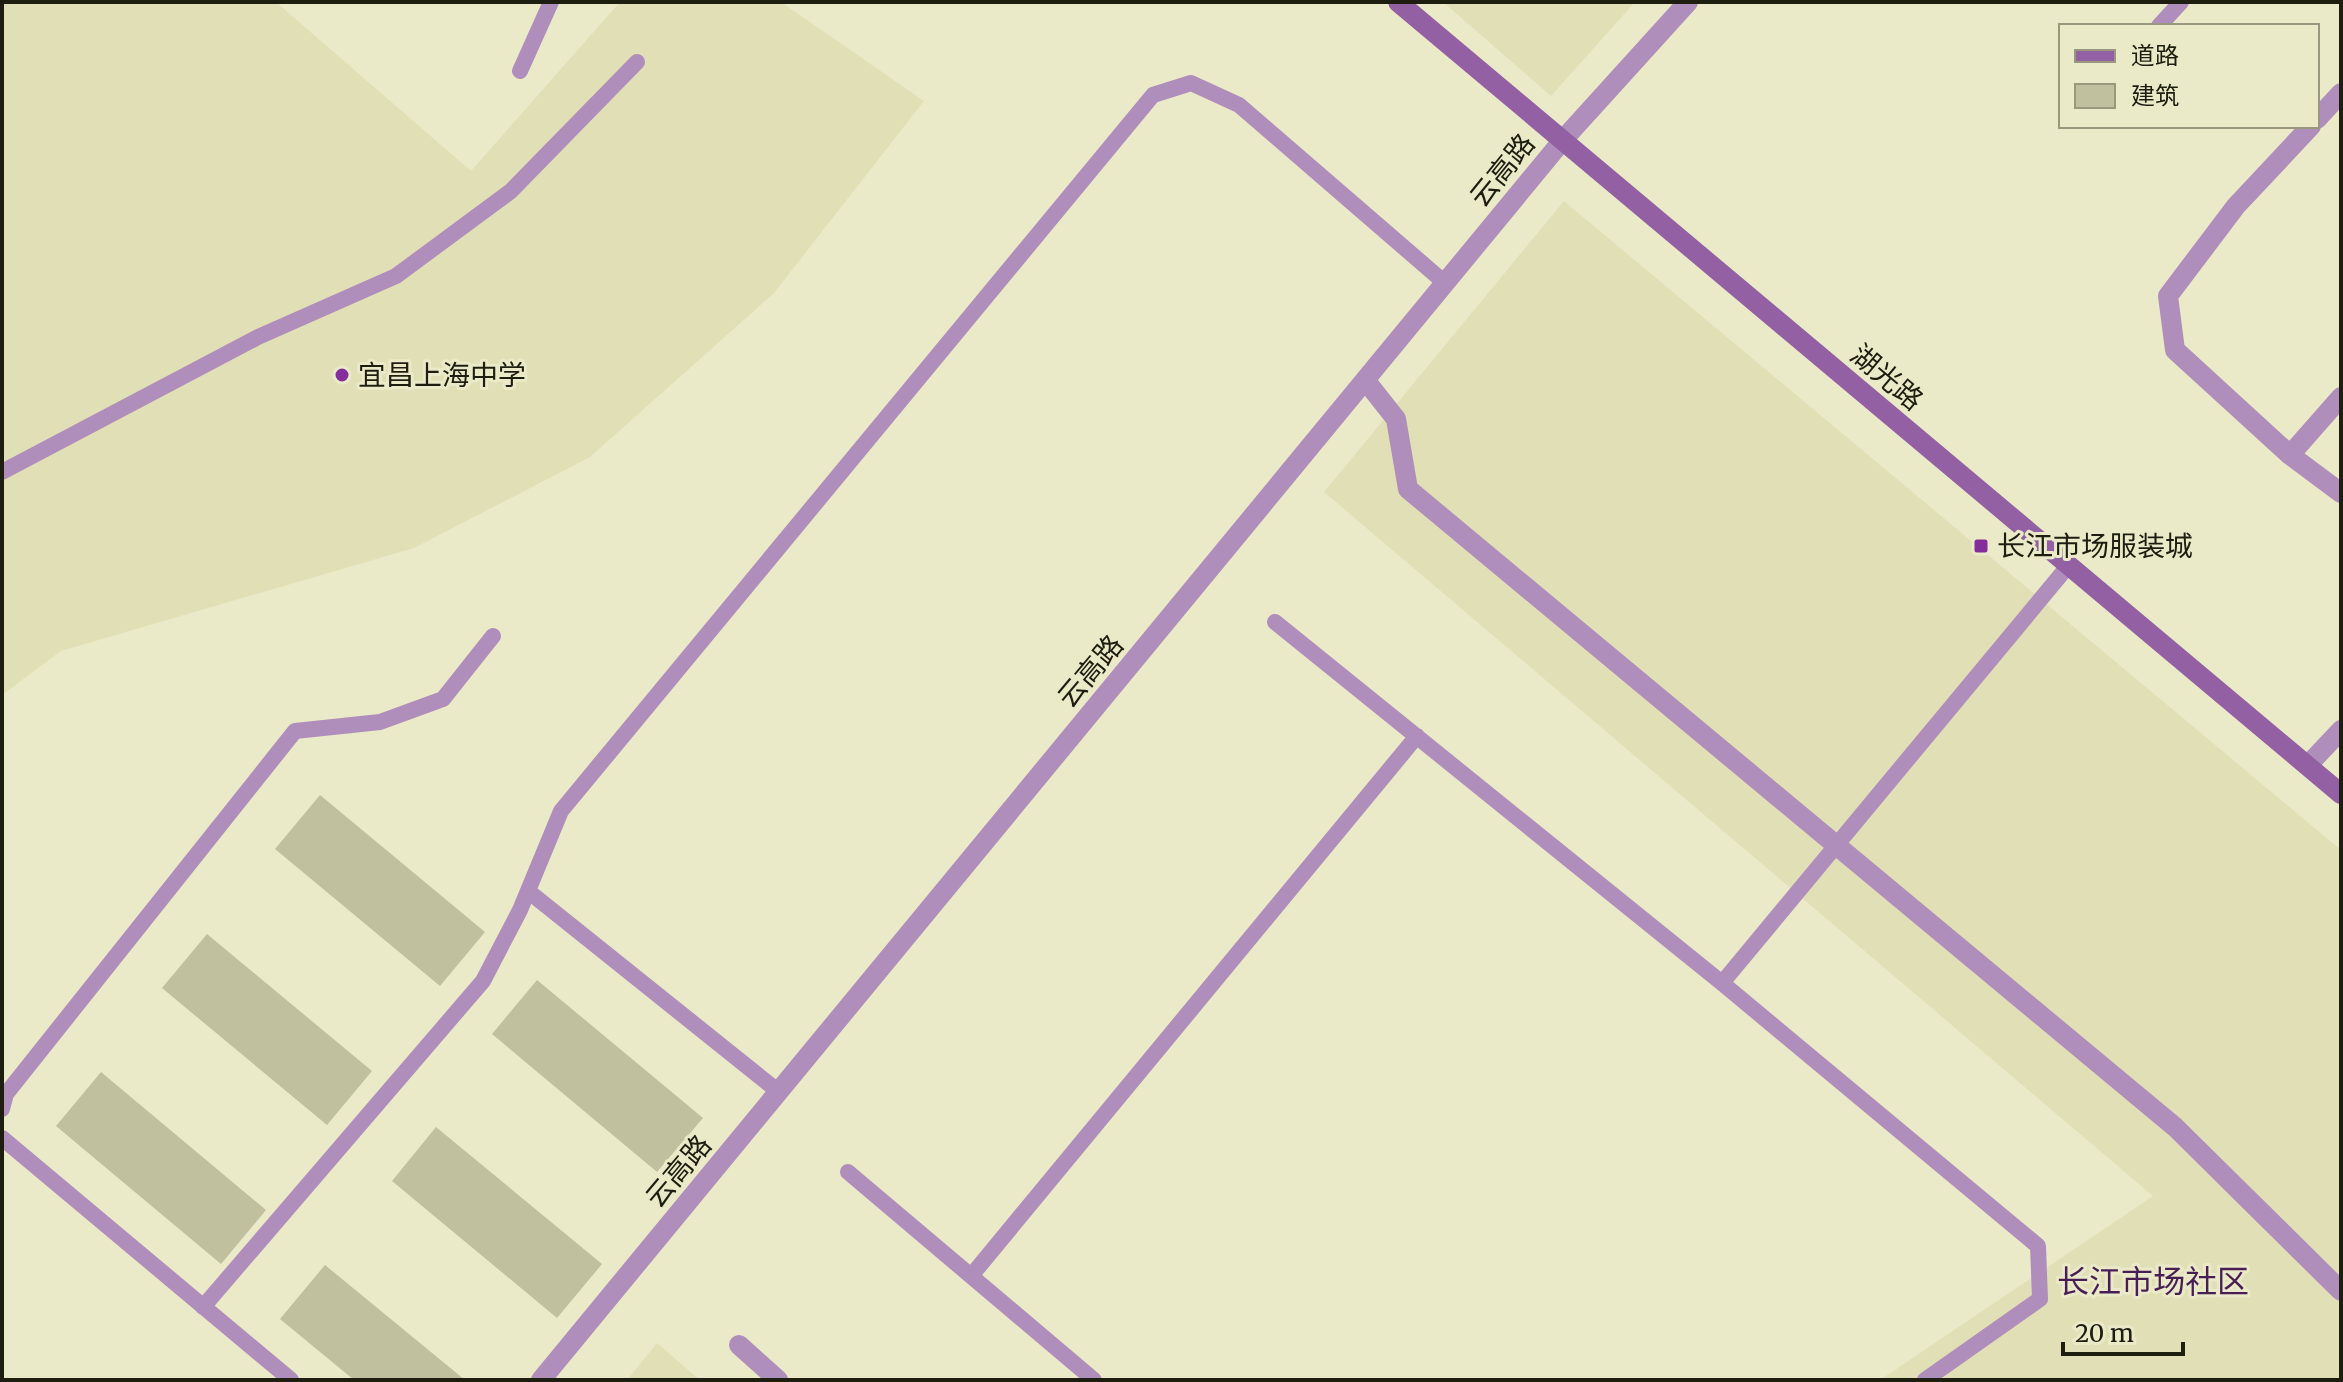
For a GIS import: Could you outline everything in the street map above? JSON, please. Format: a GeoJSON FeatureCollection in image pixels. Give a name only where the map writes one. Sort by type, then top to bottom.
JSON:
{"type":"FeatureCollection","features":[{"type":"Feature","properties":{"kind":"main road","name":"湖光路"},"geometry":{"type":"LineString","coordinates":[[1398,2],[2341,794]]}},
{"type":"Feature","properties":{"kind":"street","name":"云高路"},"geometry":{"type":"LineString","coordinates":[[541,1380],[1562,141],[1688,2]]}},
{"type":"Feature","properties":{"kind":"street"},"geometry":{"type":"LineString","coordinates":[[2319,117],[2341,93]]}},
{"type":"Feature","properties":{"kind":"street"},"geometry":{"type":"LineString","coordinates":[[2309,128],[2236,206],[2168,296],[2175,350],[2290,455],[2341,493]]}},
{"type":"Feature","properties":{"kind":"street"},"geometry":{"type":"LineString","coordinates":[[1366,381],[1396,419],[1408,489],[2175,1127],[2341,1291]]}},
{"type":"Feature","properties":{"kind":"street"},"geometry":{"type":"LineString","coordinates":[[2290,455],[2341,397]]}},
{"type":"Feature","properties":{"kind":"street"},"geometry":{"type":"LineString","coordinates":[[2308,765],[2341,730]]}},
{"type":"Feature","properties":{"kind":"street"},"geometry":{"type":"LineString","coordinates":[[739,1345],[778,1380]]}},
{"type":"Feature","properties":{"kind":"lane"},"geometry":{"type":"LineString","coordinates":[[520,71],[551,2]]}},
{"type":"Feature","properties":{"kind":"lane"},"geometry":{"type":"LineString","coordinates":[[2161,24],[2181,2]]}},
{"type":"Feature","properties":{"kind":"lane"},"geometry":{"type":"LineString","coordinates":[[2,472],[258,337],[396,276],[511,191],[637,62]]}},
{"type":"Feature","properties":{"kind":"lane"},"geometry":{"type":"LineString","coordinates":[[203,1307],[483,981],[528,891],[561,811],[1153,95],[1191,83],[1239,105],[1445,283]]}},
{"type":"Feature","properties":{"kind":"lane"},"geometry":{"type":"LineString","coordinates":[[1722,983],[2069,565]]}},
{"type":"Feature","properties":{"kind":"lane"},"geometry":{"type":"LineString","coordinates":[[1275,622],[1722,983],[2038,1246],[2040,1299],[1925,1380]]}},
{"type":"Feature","properties":{"kind":"lane"},"geometry":{"type":"LineString","coordinates":[[2,1109],[6,1094],[295,731],[380,722],[443,699],[493,636]]}},
{"type":"Feature","properties":{"kind":"lane"},"geometry":{"type":"LineString","coordinates":[[971,1276],[1417,736]]}},
{"type":"Feature","properties":{"kind":"lane"},"geometry":{"type":"LineString","coordinates":[[528,891],[779,1092]]}},
{"type":"Feature","properties":{"kind":"lane"},"geometry":{"type":"LineString","coordinates":[[2,1138],[291,1380]]}},
{"type":"Feature","properties":{"kind":"lane"},"geometry":{"type":"LineString","coordinates":[[848,1172],[1094,1380]]}},
{"type":"Feature","properties":{"kind":"shaded area","name":"宜昌上海中学"},"geometry":{"type":"Polygon","coordinates":[[[2,2],[276,2],[471,171],[620,2],[781,2],[924,101],[774,293],[590,457],[414,548],[61,651],[2,695],[2,2]]]}},
{"type":"Feature","properties":{"kind":"shaded area"},"geometry":{"type":"Polygon","coordinates":[[[1443,2],[1635,2],[1551,96],[1443,2]]]}},
{"type":"Feature","properties":{"kind":"shaded area"},"geometry":{"type":"Polygon","coordinates":[[[1564,201],[2341,850],[2341,1380],[1880,1380],[2153,1196],[1324,492],[1564,201]]]}},
{"type":"Feature","properties":{"kind":"shaded area"},"geometry":{"type":"Polygon","coordinates":[[[657,1343],[700,1380],[627,1380],[657,1343]]]}},
{"type":"Feature","properties":{"kind":"building"},"geometry":{"type":"Polygon","coordinates":[[[320,795],[485,932],[440,986],[275,849],[320,795]]]}},
{"type":"Feature","properties":{"kind":"building"},"geometry":{"type":"Polygon","coordinates":[[[207,934],[372,1071],[327,1125],[162,988],[207,934]]]}},
{"type":"Feature","properties":{"kind":"building"},"geometry":{"type":"Polygon","coordinates":[[[537,980],[703,1118],[657,1172],[492,1034],[537,980]]]}},
{"type":"Feature","properties":{"kind":"building"},"geometry":{"type":"Polygon","coordinates":[[[101,1072],[266,1210],[221,1264],[56,1126],[101,1072]]]}},
{"type":"Feature","properties":{"kind":"building"},"geometry":{"type":"Polygon","coordinates":[[[436,1127],[602,1264],[557,1318],[392,1181],[436,1127]]]}},
{"type":"Feature","properties":{"kind":"building"},"geometry":{"type":"Polygon","coordinates":[[[325,1265],[465,1380],[354,1380],[280,1319],[325,1265]]]}},
{"type":"Feature","properties":{"kind":"place","name":"宜昌上海中学"},"geometry":{"type":"Point","coordinates":[342,375]}},
{"type":"Feature","properties":{"kind":"place","name":"长江市场服装城"},"geometry":{"type":"Point","coordinates":[1981,546]}},
{"type":"Feature","properties":{"kind":"district","name":"长江市场社区"},"geometry":{"type":"Point","coordinates":[2153,1282]}}]}
